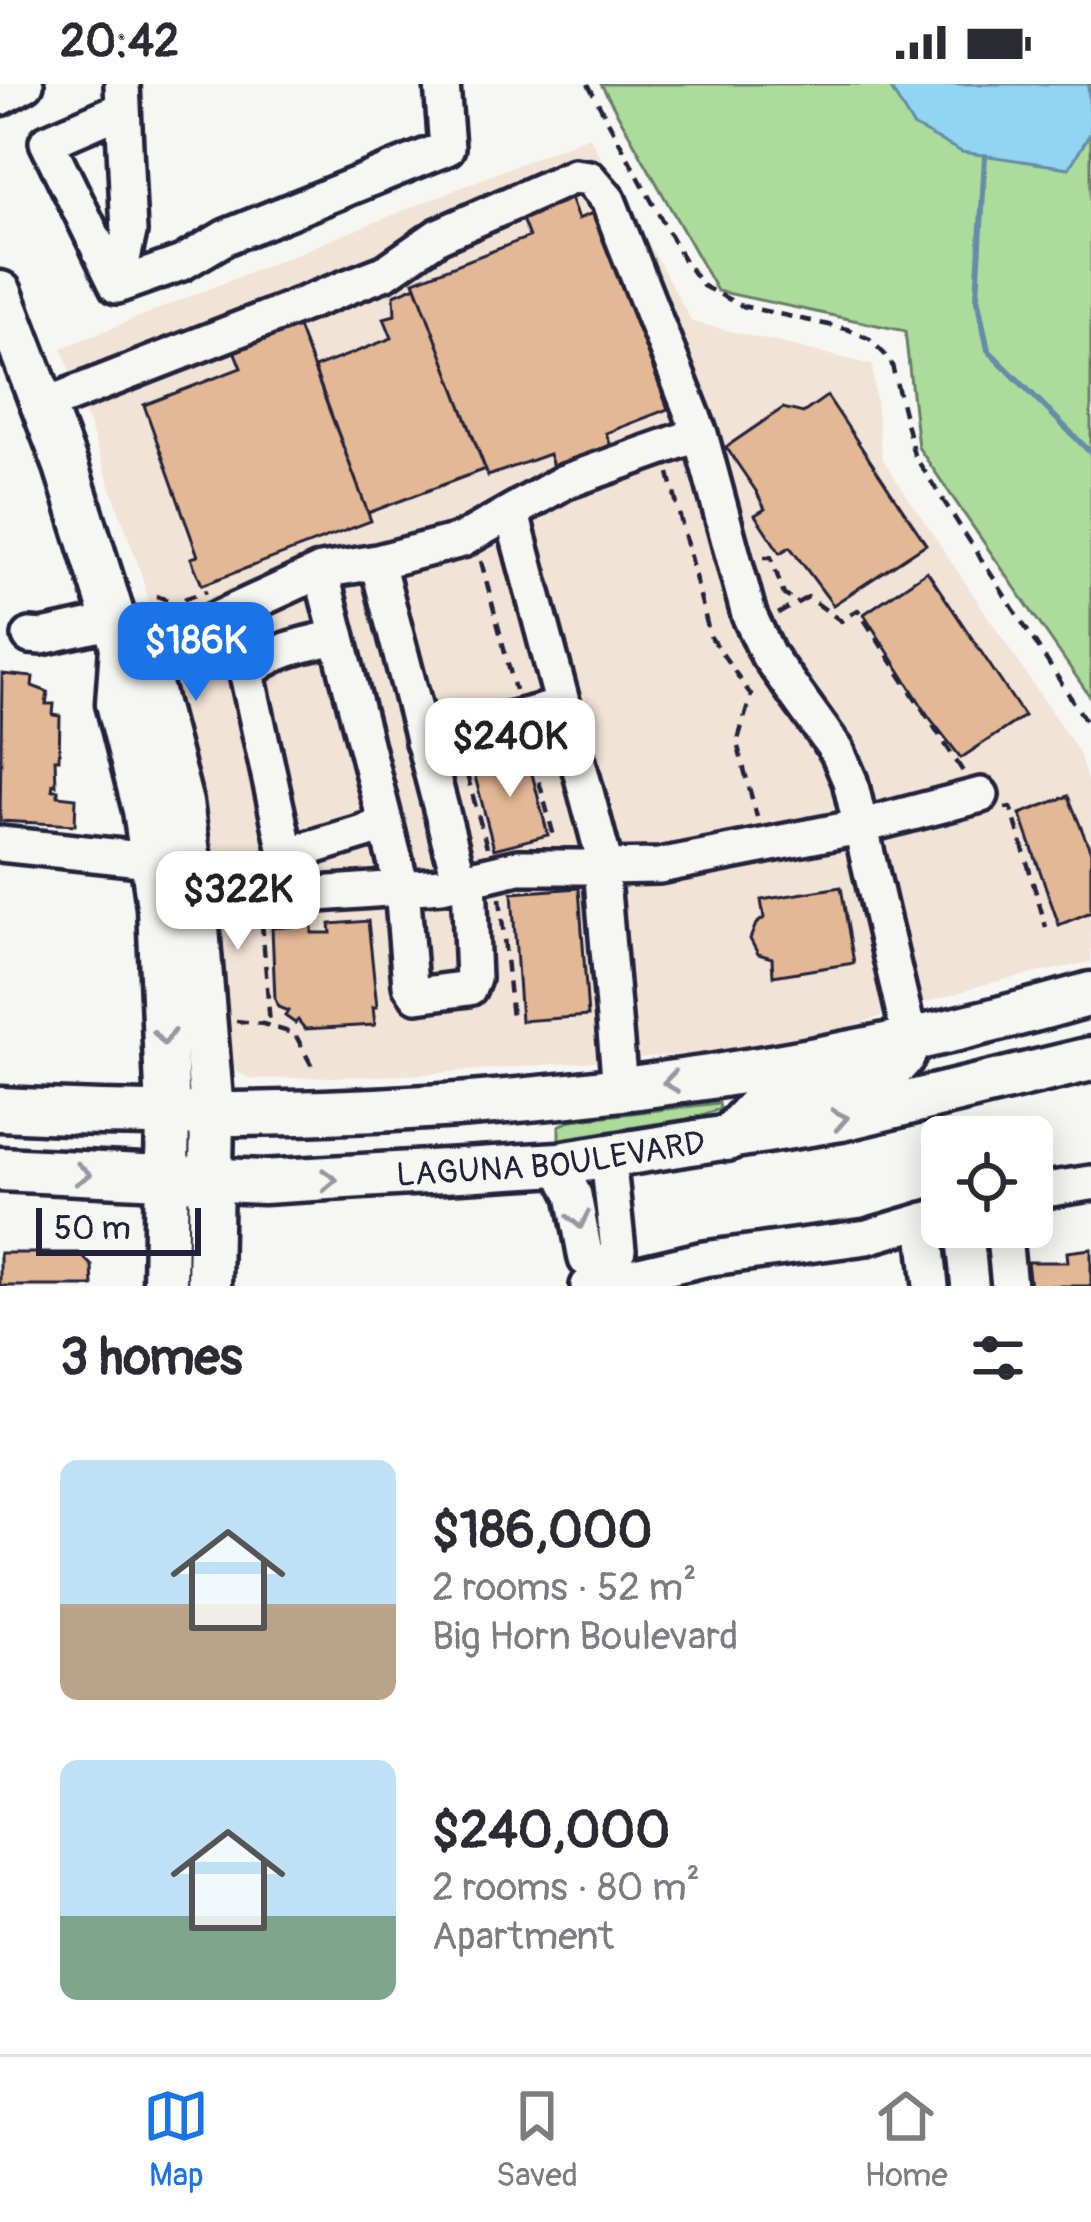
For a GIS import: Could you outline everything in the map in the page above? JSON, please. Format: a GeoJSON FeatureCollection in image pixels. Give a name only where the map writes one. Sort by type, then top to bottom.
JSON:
{"type":"FeatureCollection","features":[{"type":"Feature","properties":{"kind":"main road"},"geometry":{"type":"LineString","coordinates":[[1,298],[45,405],[119,634],[152,688],[181,802],[195,903],[212,1113],[209,1286]]}},
{"type":"Feature","properties":{"kind":"main road"},"geometry":{"type":"LineString","coordinates":[[119,634],[118,703],[145,810],[159,907],[168,1113],[164,1286]]}},
{"type":"Feature","properties":{"kind":"main road","name":"LAGUNA BOULEVARD"},"geometry":{"type":"LineString","coordinates":[[0,1109],[383,1111],[620,1089],[910,1039],[1091,994]]}},
{"type":"Feature","properties":{"kind":"main road"},"geometry":{"type":"LineString","coordinates":[[727,1139],[761,1103],[869,1081],[890,1070],[910,1039]]}},
{"type":"Feature","properties":{"kind":"main road","name":"LAGUNA BOULEVARD"},"geometry":{"type":"LineString","coordinates":[[0,1169],[212,1182],[378,1178],[560,1164],[727,1139],[961,1093],[1091,1059]]}},
{"type":"Feature","properties":{"kind":"lane"},"geometry":{"type":"LineString","coordinates":[[0,98],[26,84]]}},
{"type":"Feature","properties":{"kind":"lane"},"geometry":{"type":"LineString","coordinates":[[117,286],[182,263],[226,237],[447,148],[442,84]]}},
{"type":"Feature","properties":{"kind":"lane"},"geometry":{"type":"LineString","coordinates":[[123,96],[130,232],[117,286],[47,142],[123,96]]}},
{"type":"Feature","properties":{"kind":"lane"},"geometry":{"type":"LineString","coordinates":[[45,405],[386,272],[438,236],[574,176],[590,178],[608,200],[700,434],[749,615],[768,655],[836,751],[850,781],[910,1039]]}},
{"type":"Feature","properties":{"kind":"lane"},"geometry":{"type":"LineString","coordinates":[[30,636],[119,634],[208,623],[321,571],[440,548],[512,514],[564,482],[700,434]]}},
{"type":"Feature","properties":{"kind":"lane"},"geometry":{"type":"LineString","coordinates":[[512,514],[603,867],[620,1089]]}},
{"type":"Feature","properties":{"kind":"lane"},"geometry":{"type":"LineString","coordinates":[[321,571],[402,887],[412,992],[464,991],[473,980],[464,881],[377,562]]}},
{"type":"Feature","properties":{"kind":"lane"},"geometry":{"type":"LineString","coordinates":[[338,637],[309,643],[255,665],[247,674],[285,848],[293,853],[386,825]]}},
{"type":"Feature","properties":{"kind":"lane"},"geometry":{"type":"LineString","coordinates":[[423,742],[563,706]]}},
{"type":"Feature","properties":{"kind":"lane"},"geometry":{"type":"LineString","coordinates":[[195,903],[464,881],[518,867],[659,866],[859,827],[981,795]]}},
{"type":"Feature","properties":{"kind":"lane"},"geometry":{"type":"LineString","coordinates":[[0,844],[150,860]]}},
{"type":"Feature","properties":{"kind":"lane"},"geometry":{"type":"LineString","coordinates":[[602,1280],[618,1250],[608,1158]]}},
{"type":"Feature","properties":{"kind":"lane"},"geometry":{"type":"LineString","coordinates":[[560,1164],[574,1195],[586,1259],[602,1280]]}},
{"type":"Feature","properties":{"kind":"lane"},"geometry":{"type":"LineString","coordinates":[[1053,1189],[1091,1184]]}},
{"type":"Feature","properties":{"kind":"lane"},"geometry":{"type":"LineString","coordinates":[[602,1280],[704,1258],[867,1237],[921,1221]]}},
{"type":"Feature","properties":{"kind":"lane"},"geometry":{"type":"LineString","coordinates":[[932,1286],[933,1248]]}},
{"type":"Feature","properties":{"kind":"lane"},"geometry":{"type":"LineString","coordinates":[[1006,1248],[1009,1286]]}},
{"type":"Feature","properties":{"kind":"path"},"geometry":{"type":"LineString","coordinates":[[588,84],[682,257],[703,286],[742,307],[847,329],[870,339],[891,361],[914,455],[1091,729]]}},
{"type":"Feature","properties":{"kind":"path"},"geometry":{"type":"LineString","coordinates":[[662,447],[710,636],[751,695],[737,743],[765,845]]}},
{"type":"Feature","properties":{"kind":"path"},"geometry":{"type":"LineString","coordinates":[[752,558],[771,556],[784,595],[799,602],[808,597],[842,621],[858,610],[981,795],[993,810],[1011,807],[1046,927]]}},
{"type":"Feature","properties":{"kind":"path"},"geometry":{"type":"LineString","coordinates":[[156,596],[178,602],[221,586]]}},
{"type":"Feature","properties":{"kind":"path"},"geometry":{"type":"LineString","coordinates":[[262,920],[270,1025]]}},
{"type":"Feature","properties":{"kind":"path"},"geometry":{"type":"LineString","coordinates":[[236,1022],[270,1025],[295,1034],[314,1070]]}},
{"type":"Feature","properties":{"kind":"shaded area"},"geometry":{"type":"Polygon","coordinates":[[[589,136],[692,322],[872,365],[882,458],[1079,753],[1091,795],[1091,962],[989,983],[851,1026],[715,1052],[409,1075],[250,1079],[228,1059],[169,687],[141,573],[62,348],[589,136]]]}},
{"type":"Feature","properties":{"kind":"green space"},"geometry":{"type":"Polygon","coordinates":[[[601,84],[1091,84],[1091,698],[918,447],[905,331],[717,291],[601,84]]]}},
{"type":"Feature","properties":{"kind":"green space"},"geometry":{"type":"Polygon","coordinates":[[[719,1103],[720,1109],[693,1118],[559,1139],[559,1126],[572,1120],[719,1103]]]}},
{"type":"Feature","properties":{"kind":"water"},"geometry":{"type":"Polygon","coordinates":[[[888,84],[1088,84],[1091,132],[1069,168],[962,152],[913,126],[888,84]]]}},
{"type":"Feature","properties":{"kind":"building"},"geometry":{"type":"Polygon","coordinates":[[[567,190],[578,219],[595,212],[668,409],[606,433],[613,451],[555,472],[549,454],[488,476],[414,281],[529,237],[518,209],[567,190]]]}},
{"type":"Feature","properties":{"kind":"building"},"geometry":{"type":"Polygon","coordinates":[[[416,286],[485,469],[368,513],[314,368],[392,338],[384,318],[395,315],[394,295],[416,286]]]}},
{"type":"Feature","properties":{"kind":"building"},"geometry":{"type":"Polygon","coordinates":[[[295,319],[371,521],[202,585],[191,558],[198,556],[144,405],[241,368],[231,343],[295,319]]]}},
{"type":"Feature","properties":{"kind":"building"},"geometry":{"type":"Polygon","coordinates":[[[827,396],[926,544],[833,605],[790,547],[780,553],[755,515],[765,509],[756,491],[726,447],[783,408],[803,413],[827,396]]]}},
{"type":"Feature","properties":{"kind":"building"},"geometry":{"type":"Polygon","coordinates":[[[927,571],[1024,716],[961,758],[929,717],[864,614],[927,571]]]}},
{"type":"Feature","properties":{"kind":"building"},"geometry":{"type":"Polygon","coordinates":[[[2,674],[33,677],[32,686],[48,692],[46,704],[54,704],[53,715],[60,716],[59,759],[55,759],[52,790],[58,790],[58,796],[76,798],[75,825],[0,821],[2,674]]]}},
{"type":"Feature","properties":{"kind":"building"},"geometry":{"type":"Polygon","coordinates":[[[526,751],[548,835],[494,849],[472,765],[526,751]]]}},
{"type":"Feature","properties":{"kind":"building"},"geometry":{"type":"Polygon","coordinates":[[[1068,796],[1091,852],[1091,912],[1059,925],[1020,814],[1068,796]]]}},
{"type":"Feature","properties":{"kind":"building"},"geometry":{"type":"Polygon","coordinates":[[[841,887],[854,963],[773,976],[772,958],[758,954],[750,939],[764,918],[761,900],[841,887]]]}},
{"type":"Feature","properties":{"kind":"building"},"geometry":{"type":"Polygon","coordinates":[[[579,888],[588,1016],[521,1021],[512,893],[579,888]]]}},
{"type":"Feature","properties":{"kind":"building"},"geometry":{"type":"Polygon","coordinates":[[[368,921],[375,1025],[305,1029],[298,1020],[295,1023],[285,1016],[288,1011],[278,1007],[275,999],[272,928],[312,925],[312,933],[331,933],[330,924],[368,921]]]}},
{"type":"Feature","properties":{"kind":"building"},"geometry":{"type":"Polygon","coordinates":[[[1091,1249],[1091,1286],[1030,1286],[1027,1262],[1068,1262],[1067,1252],[1091,1249]]]}},
{"type":"Feature","properties":{"kind":"building"},"geometry":{"type":"Polygon","coordinates":[[[0,1253],[79,1253],[92,1266],[93,1286],[0,1286],[0,1253]]]}},
{"type":"Feature","properties":{"kind":"waterway"},"geometry":{"type":"LineString","coordinates":[[985,156],[977,297],[988,350],[1091,453]]}}]}
